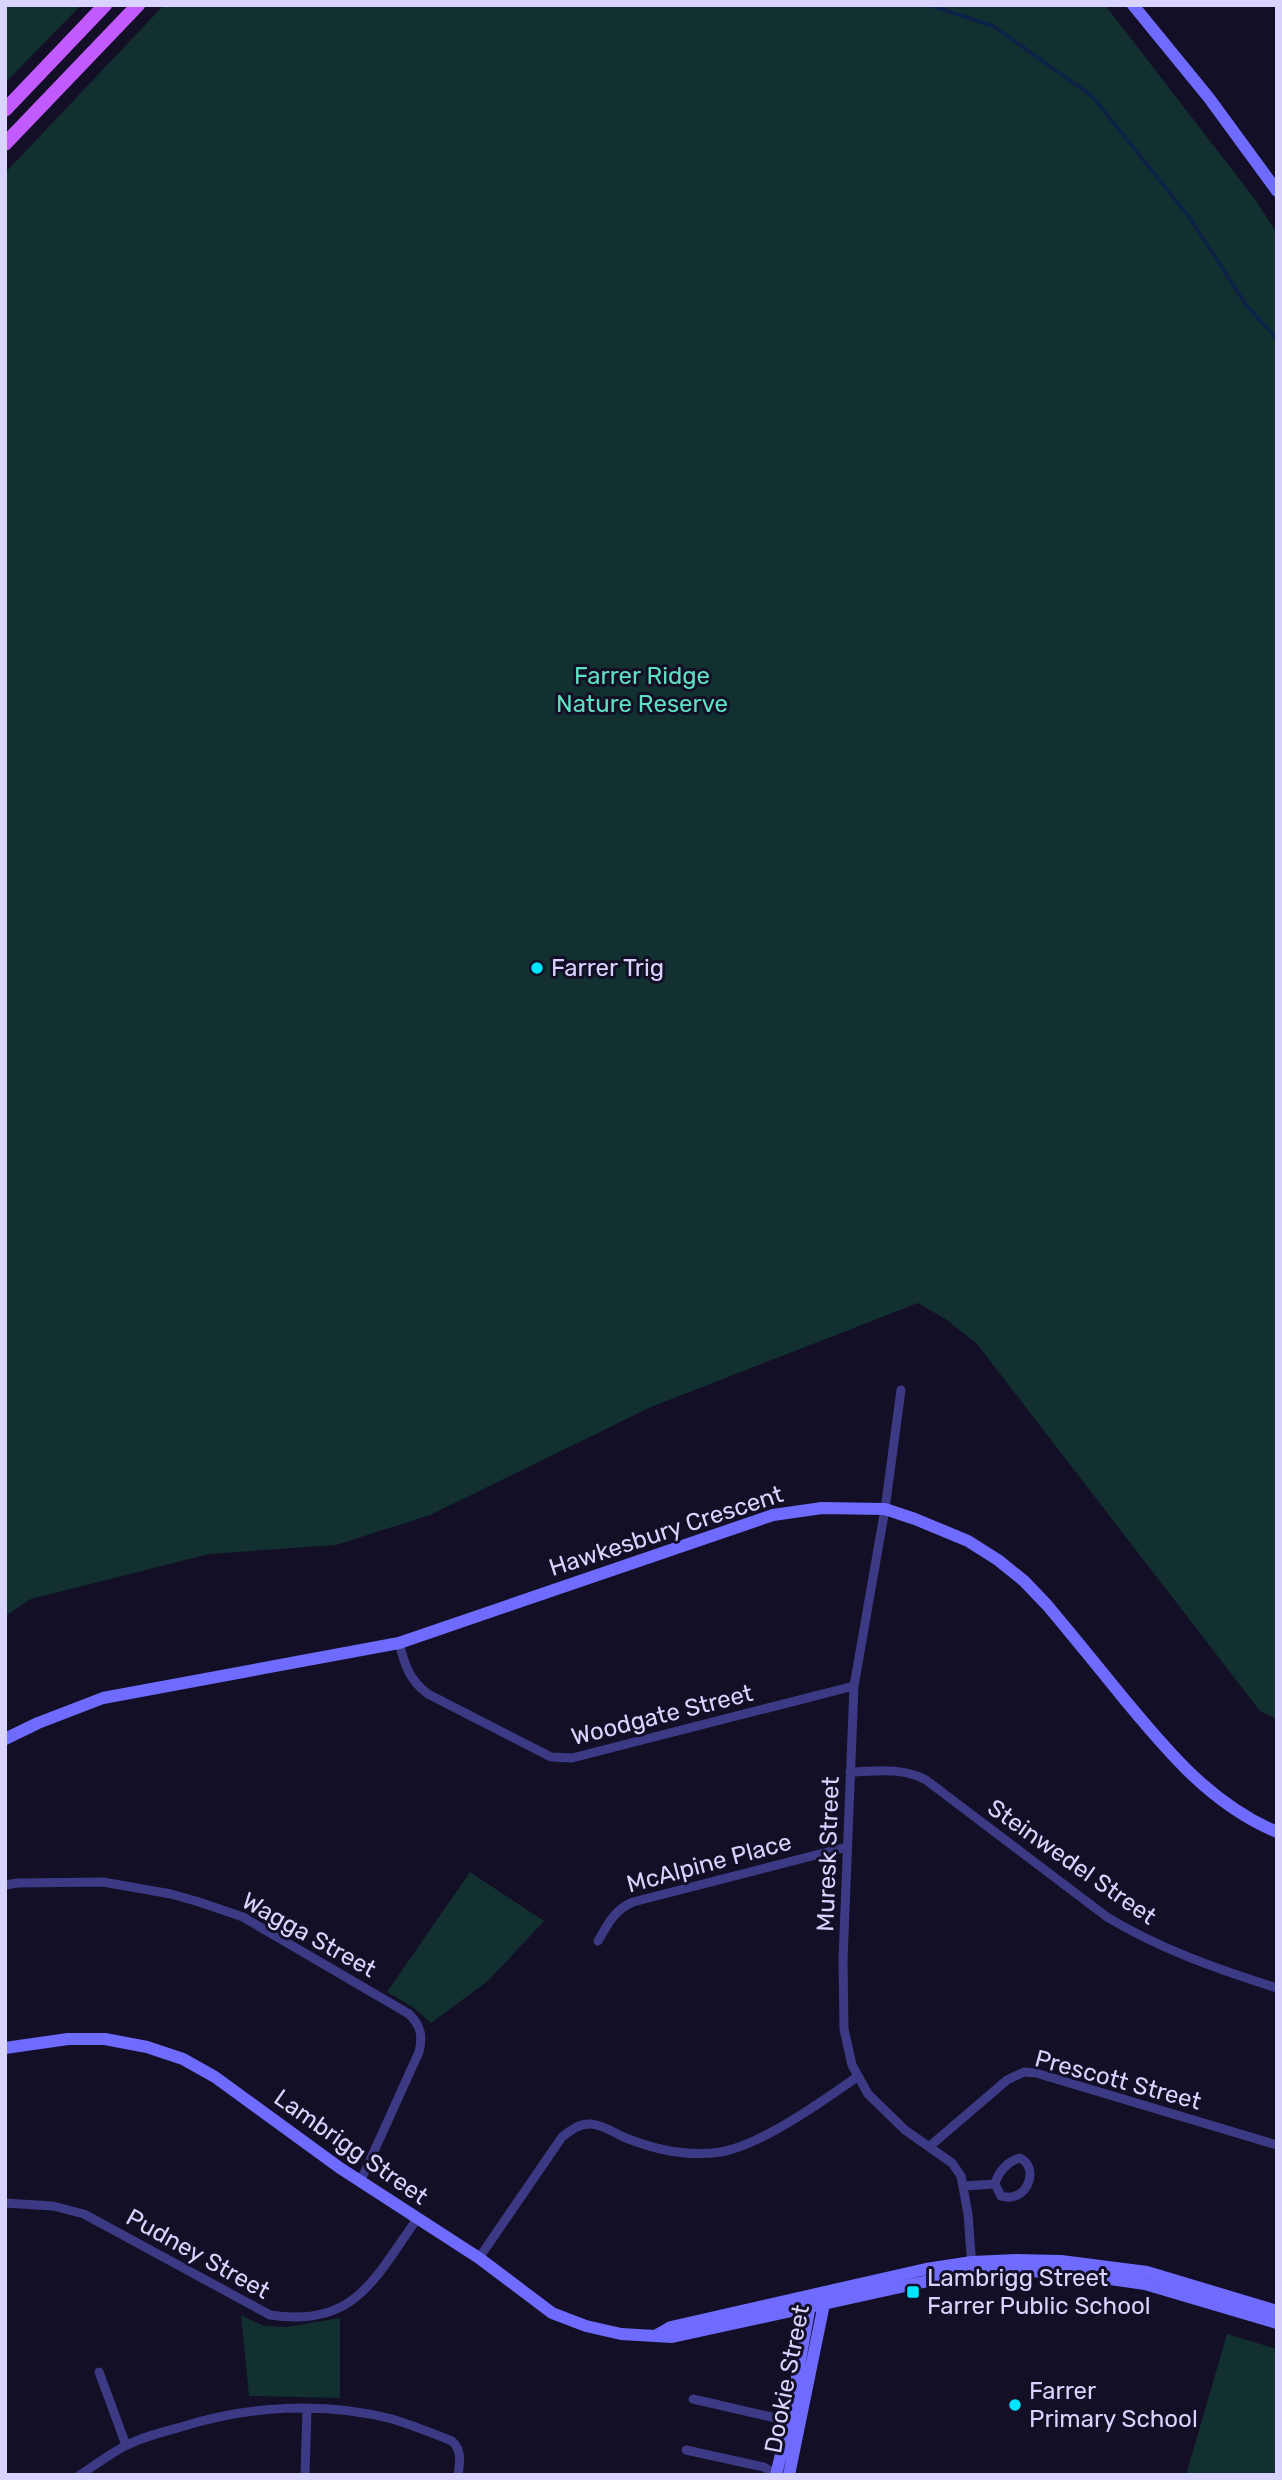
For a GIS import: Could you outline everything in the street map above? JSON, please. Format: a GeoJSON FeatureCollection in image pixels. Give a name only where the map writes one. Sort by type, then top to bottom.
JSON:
{"type":"FeatureCollection","features":[{"type":"Feature","properties":{"kind":"main road"},"geometry":{"type":"LineString","coordinates":[[5,110],[105,5]]}},
{"type":"Feature","properties":{"kind":"main road"},"geometry":{"type":"LineString","coordinates":[[5,144],[138,5]]}},
{"type":"Feature","properties":{"kind":"street"},"geometry":{"type":"LineString","coordinates":[[1133,5],[1216,108],[1273,188],[1277,200]]}},
{"type":"Feature","properties":{"kind":"street","name":"Muresk Street"},"geometry":{"type":"LineString","coordinates":[[901,1390],[885,1509],[854,1686],[847,1847],[844,2029],[852,2065],[868,2094],[905,2130],[952,2163],[961,2176],[972,2267]]}},
{"type":"Feature","properties":{"kind":"street","name":"Hawkesbury Crescent"},"geometry":{"type":"LineString","coordinates":[[5,1739],[103,1698],[399,1643],[772,1515],[822,1508],[885,1509],[968,1541],[1015,1574],[1047,1605],[1177,1762],[1229,1805],[1277,1832]]}},
{"type":"Feature","properties":{"kind":"street","name":"Woodgate Street"},"geometry":{"type":"LineString","coordinates":[[399,1643],[408,1674],[416,1685],[428,1694],[551,1757],[561,1759],[854,1686]]}},
{"type":"Feature","properties":{"kind":"street","name":"Steinwedel Street"},"geometry":{"type":"LineString","coordinates":[[850,1772],[903,1771],[926,1780],[1107,1917],[1131,1932],[1196,1962],[1277,1988]]}},
{"type":"Feature","properties":{"kind":"street","name":"McAlpine Place"},"geometry":{"type":"LineString","coordinates":[[598,1941],[615,1913],[633,1902],[847,1847]]}},
{"type":"Feature","properties":{"kind":"street","name":"Wagga Street"},"geometry":{"type":"LineString","coordinates":[[5,1885],[103,1882],[200,1902],[243,1917],[409,2014],[417,2021],[421,2032],[419,2052],[361,2180]]}},
{"type":"Feature","properties":{"kind":"street","name":"Lambrigg Street"},"geometry":{"type":"LineString","coordinates":[[5,2048],[68,2039],[105,2039],[147,2047],[183,2059],[215,2077],[340,2168],[479,2258],[552,2313],[586,2326],[621,2334],[672,2337],[926,2269],[1061,2260],[1147,2272],[1277,2311]]}},
{"type":"Feature","properties":{"kind":"street","name":"Prescott Street"},"geometry":{"type":"LineString","coordinates":[[930,2146],[1007,2080],[1024,2073],[1036,2073],[1277,2145]]}},
{"type":"Feature","properties":{"kind":"street"},"geometry":{"type":"LineString","coordinates":[[479,2258],[562,2137],[582,2125],[602,2126],[651,2147],[671,2152],[720,2152],[754,2141],[824,2100],[857,2077]]}},
{"type":"Feature","properties":{"kind":"street"},"geometry":{"type":"LineString","coordinates":[[1020,2158],[1028,2164],[1028,2183],[1021,2194],[1009,2198],[1002,2196],[995,2184],[998,2175],[1011,2161],[1020,2158]]}},
{"type":"Feature","properties":{"kind":"street"},"geometry":{"type":"LineString","coordinates":[[964,2186],[995,2184]]}},
{"type":"Feature","properties":{"kind":"street","name":"Pudney Street"},"geometry":{"type":"LineString","coordinates":[[5,2203],[53,2206],[84,2214],[270,2315],[295,2319],[338,2308],[356,2299],[371,2284],[416,2219]]}},
{"type":"Feature","properties":{"kind":"street","name":"Lambrigg Street"},"geometry":{"type":"LineString","coordinates":[[972,2267],[1105,2276],[1144,2284],[1277,2323]]}},
{"type":"Feature","properties":{"kind":"street","name":"Dookie Street"},"geometry":{"type":"LineString","coordinates":[[779,2474],[825,2298]]}},
{"type":"Feature","properties":{"kind":"street","name":"Dookie Street"},"geometry":{"type":"LineString","coordinates":[[779,2474],[811,2301]]}},
{"type":"Feature","properties":{"kind":"street"},"geometry":{"type":"LineString","coordinates":[[99,2372],[126,2445]]}},
{"type":"Feature","properties":{"kind":"street"},"geometry":{"type":"LineString","coordinates":[[693,2399],[789,2421]]}},
{"type":"Feature","properties":{"kind":"street"},"geometry":{"type":"LineString","coordinates":[[80,2475],[126,2445],[197,2422],[264,2409],[338,2410],[375,2415],[452,2441],[457,2445],[459,2453],[458,2475]]}},
{"type":"Feature","properties":{"kind":"street"},"geometry":{"type":"LineString","coordinates":[[305,2475],[307,2409]]}},
{"type":"Feature","properties":{"kind":"street"},"geometry":{"type":"LineString","coordinates":[[686,2450],[764,2467],[779,2474]]}},
{"type":"Feature","properties":{"kind":"green space"},"geometry":{"type":"Polygon","coordinates":[[[5,5],[81,5],[5,83],[5,5]]]}},
{"type":"Feature","properties":{"kind":"green space","name":"Farrer Ridge Nature Reserve"},"geometry":{"type":"Polygon","coordinates":[[[164,5],[1105,5],[1254,198],[1277,233],[1277,1719],[1260,1711],[977,1344],[947,1320],[918,1303],[651,1407],[430,1515],[336,1545],[209,1554],[31,1599],[5,1616],[5,173],[164,5]]]}},
{"type":"Feature","properties":{"kind":"green space"},"geometry":{"type":"Polygon","coordinates":[[[470,1872],[544,1921],[488,1981],[431,2023],[414,2008],[387,1992],[470,1872]]]}},
{"type":"Feature","properties":{"kind":"green space"},"geometry":{"type":"Polygon","coordinates":[[[241,2315],[264,2326],[287,2327],[340,2318],[340,2398],[249,2396],[241,2315]]]}},
{"type":"Feature","properties":{"kind":"green space"},"geometry":{"type":"Polygon","coordinates":[[[1227,2334],[1277,2349],[1277,2475],[1186,2475],[1227,2334]]]}},
{"type":"Feature","properties":{"kind":"waterway"},"geometry":{"type":"LineString","coordinates":[[929,5],[993,26],[1092,96],[1190,218],[1246,305],[1277,339]]}},
{"type":"Feature","properties":{"kind":"place","name":"Farrer Trig"},"geometry":{"type":"Point","coordinates":[537,968]}},
{"type":"Feature","properties":{"kind":"place","name":"Lambrigg Street Farrer Public School"},"geometry":{"type":"Point","coordinates":[913,2292]}},
{"type":"Feature","properties":{"kind":"place","name":"Farrer Primary School"},"geometry":{"type":"Point","coordinates":[1015,2405]}}]}
